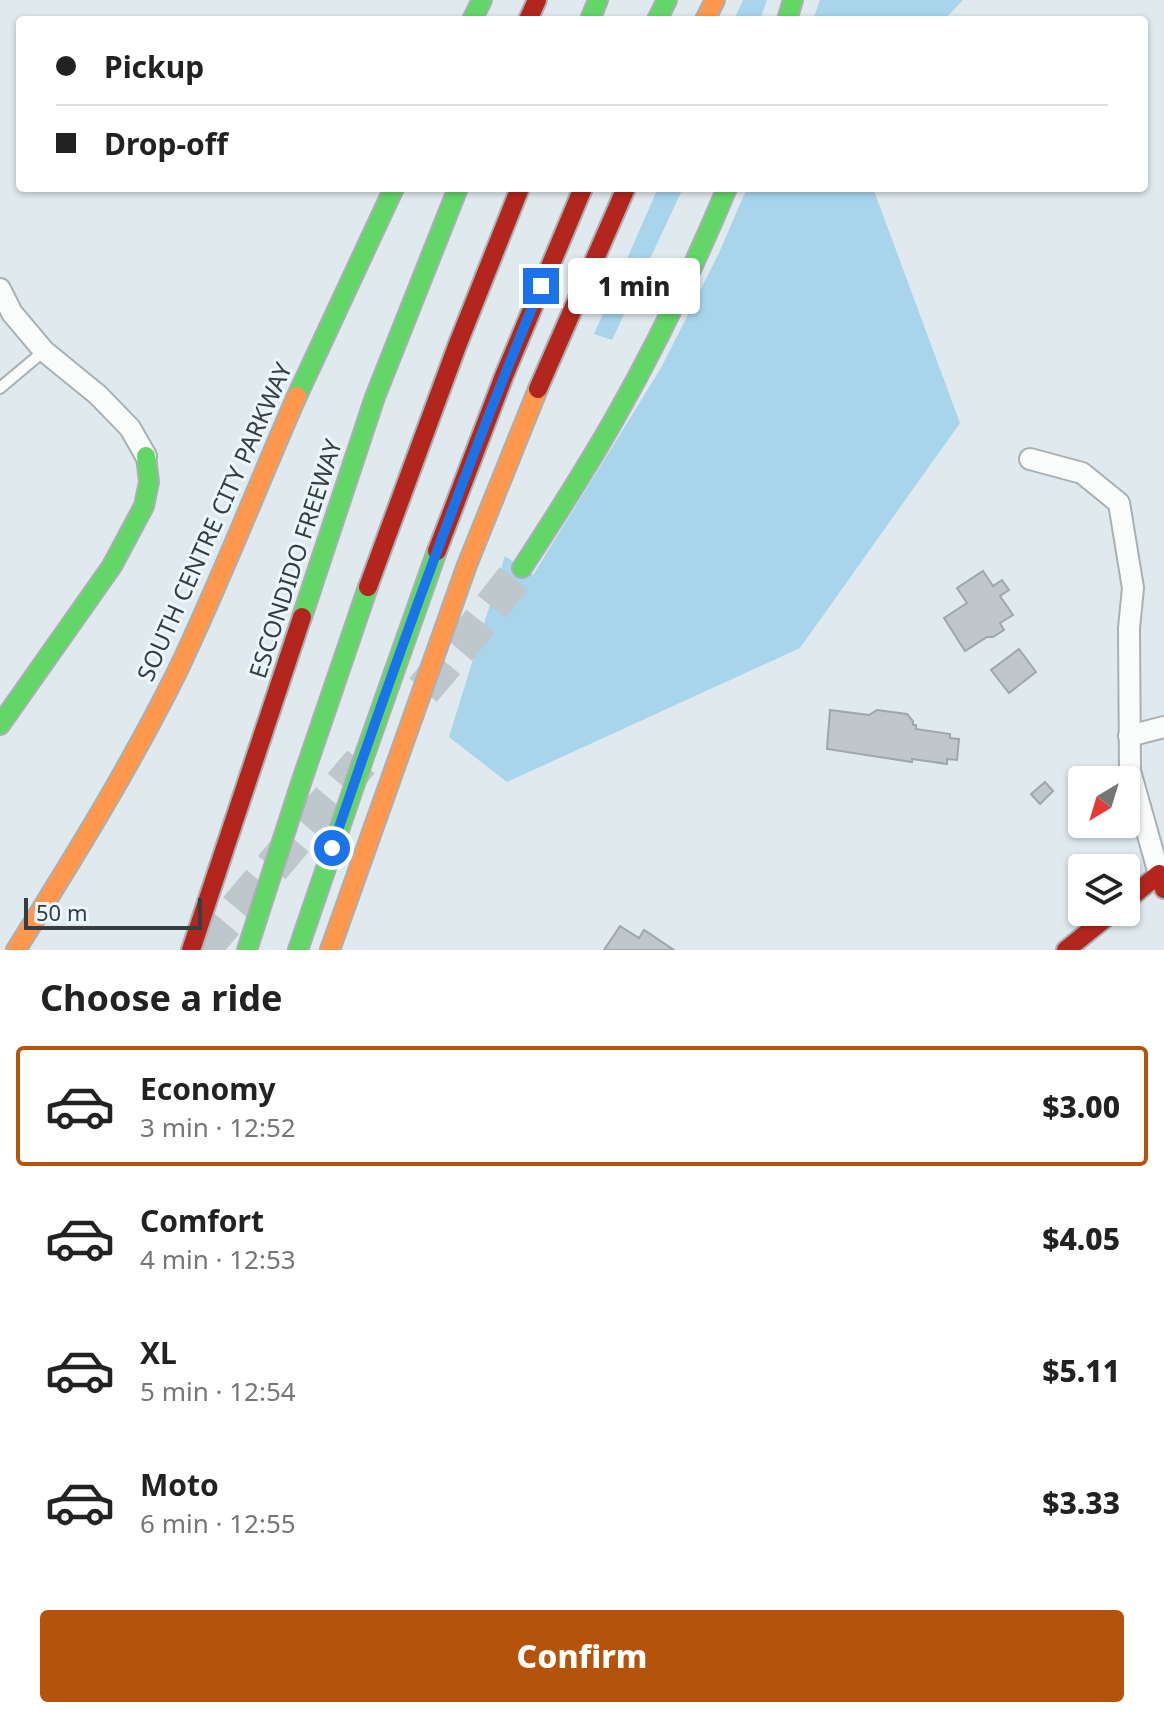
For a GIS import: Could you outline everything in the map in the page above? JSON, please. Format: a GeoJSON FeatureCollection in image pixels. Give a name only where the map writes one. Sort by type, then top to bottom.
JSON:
{"type":"FeatureCollection","features":[{"type":"Feature","properties":{"kind":"main road","name":"SOUTH CENTRE CITY PARKWAY"},"geometry":{"type":"LineString","coordinates":[[16,950],[116,784],[176,674],[221,578],[301,384],[392,192]]}},
{"type":"Feature","properties":{"kind":"main road","name":"ESCONDIDO FREEWAY"},"geometry":{"type":"LineString","coordinates":[[191,950],[375,397],[456,192]]}},
{"type":"Feature","properties":{"kind":"main road"},"geometry":{"type":"LineString","coordinates":[[247,950],[351,634],[449,365],[518,192]]}},
{"type":"Feature","properties":{"kind":"main road"},"geometry":{"type":"LineString","coordinates":[[298,950],[458,496],[516,345],[581,192]]}},
{"type":"Feature","properties":{"kind":"main road"},"geometry":{"type":"LineString","coordinates":[[330,950],[489,511],[571,311],[624,192]]}},
{"type":"Feature","properties":{"kind":"main road"},"geometry":{"type":"LineString","coordinates":[[522,568],[585,471],[628,397],[725,192]]}},
{"type":"Feature","properties":{"kind":"main road"},"geometry":{"type":"LineString","coordinates":[[0,725],[112,566],[144,506],[149,482],[146,456]]}},
{"type":"Feature","properties":{"kind":"main road"},"geometry":{"type":"LineString","coordinates":[[1140,894],[1162,882]]}},
{"type":"Feature","properties":{"kind":"main road"},"geometry":{"type":"LineString","coordinates":[[1066,950],[1096,926]]}},
{"type":"Feature","properties":{"kind":"street"},"geometry":{"type":"LineString","coordinates":[[0,289],[12,313],[44,351],[98,395],[130,428],[146,456]]}},
{"type":"Feature","properties":{"kind":"street"},"geometry":{"type":"LineString","coordinates":[[1030,459],[1082,473],[1119,503],[1133,588],[1129,628],[1130,771],[1162,882]]}},
{"type":"Feature","properties":{"kind":"street"},"geometry":{"type":"LineString","coordinates":[[1129,736],[1164,727]]}},
{"type":"Feature","properties":{"kind":"lane"},"geometry":{"type":"LineString","coordinates":[[0,388],[44,351]]}},
{"type":"Feature","properties":{"kind":"shaded area"},"geometry":{"type":"Polygon","coordinates":[[[743,0],[767,0],[761,16],[736,16],[743,0]]]}},
{"type":"Feature","properties":{"kind":"shaded area"},"geometry":{"type":"Polygon","coordinates":[[[820,0],[963,0],[948,16],[814,16],[820,0]]]}},
{"type":"Feature","properties":{"kind":"shaded area"},"geometry":{"type":"Polygon","coordinates":[[[656,192],[681,192],[612,340],[594,334],[656,192]]]}},
{"type":"Feature","properties":{"kind":"shaded area"},"geometry":{"type":"Polygon","coordinates":[[[745,192],[874,192],[960,423],[800,648],[507,782],[449,737],[505,556],[533,575],[661,368],[719,253],[745,192]]]}},
{"type":"Feature","properties":{"kind":"building"},"geometry":{"type":"Polygon","coordinates":[[[983,571],[993,586],[1002,580],[1009,590],[1000,596],[1013,615],[1000,623],[1004,630],[965,651],[944,618],[967,603],[957,588],[983,571]]]}},
{"type":"Feature","properties":{"kind":"building"},"geometry":{"type":"Polygon","coordinates":[[[1019,649],[1036,672],[1009,693],[991,670],[1019,649]]]}},
{"type":"Feature","properties":{"kind":"building"},"geometry":{"type":"Polygon","coordinates":[[[830,710],[869,715],[877,710],[907,714],[916,729],[950,734],[950,738],[959,739],[957,760],[947,759],[947,764],[912,759],[912,762],[827,749],[830,710]]]}},
{"type":"Feature","properties":{"kind":"building"},"geometry":{"type":"Polygon","coordinates":[[[1045,782],[1053,791],[1040,804],[1031,794],[1045,782]]]}},
{"type":"Feature","properties":{"kind":"building"},"geometry":{"type":"Polygon","coordinates":[[[620,926],[639,938],[644,930],[674,950],[604,950],[620,926]]]}},
{"type":"Feature","properties":{"kind":"tunnel"},"geometry":{"type":"LineString","coordinates":[[423,690],[522,568]]}},
{"type":"Feature","properties":{"kind":"tunnel"},"geometry":{"type":"LineString","coordinates":[[202,950],[361,762]]}},
{"type":"Feature","properties":{"kind":"traffic: fast"},"geometry":{"type":"LineString","coordinates":[[474,16],[482,0]]}},
{"type":"Feature","properties":{"kind":"traffic: fast"},"geometry":{"type":"LineString","coordinates":[[592,16],[598,0]]}},
{"type":"Feature","properties":{"kind":"traffic: fast"},"geometry":{"type":"LineString","coordinates":[[659,16],[667,0]]}},
{"type":"Feature","properties":{"kind":"traffic: fast"},"geometry":{"type":"LineString","coordinates":[[788,16],[793,0]]}},
{"type":"Feature","properties":{"kind":"traffic: fast"},"geometry":{"type":"LineString","coordinates":[[297,396],[392,192]]}},
{"type":"Feature","properties":{"kind":"traffic: fast"},"geometry":{"type":"LineString","coordinates":[[302,617],[375,397],[456,192]]}},
{"type":"Feature","properties":{"kind":"traffic: fast"},"geometry":{"type":"LineString","coordinates":[[522,568],[631,390],[725,192]]}},
{"type":"Feature","properties":{"kind":"traffic: fast"},"geometry":{"type":"LineString","coordinates":[[0,725],[112,566],[144,506],[149,482],[146,456]]}},
{"type":"Feature","properties":{"kind":"traffic: fast"},"geometry":{"type":"LineString","coordinates":[[298,950],[437,551]]}},
{"type":"Feature","properties":{"kind":"traffic: fast"},"geometry":{"type":"LineString","coordinates":[[247,950],[368,587]]}},
{"type":"Feature","properties":{"kind":"traffic: slow"},"geometry":{"type":"LineString","coordinates":[[707,16],[715,0]]}},
{"type":"Feature","properties":{"kind":"traffic: slow"},"geometry":{"type":"LineString","coordinates":[[330,950],[467,565],[538,389]]}},
{"type":"Feature","properties":{"kind":"traffic: slow"},"geometry":{"type":"LineString","coordinates":[[16,950],[80,847],[160,706],[224,568],[297,396]]}},
{"type":"Feature","properties":{"kind":"traffic: jam"},"geometry":{"type":"LineString","coordinates":[[530,16],[537,0]]}},
{"type":"Feature","properties":{"kind":"traffic: jam"},"geometry":{"type":"LineString","coordinates":[[368,587],[457,346],[518,192]]}},
{"type":"Feature","properties":{"kind":"traffic: jam"},"geometry":{"type":"LineString","coordinates":[[437,551],[504,376],[581,192]]}},
{"type":"Feature","properties":{"kind":"traffic: jam"},"geometry":{"type":"LineString","coordinates":[[538,389],[624,192]]}},
{"type":"Feature","properties":{"kind":"traffic: jam"},"geometry":{"type":"LineString","coordinates":[[191,950],[302,617]]}},
{"type":"Feature","properties":{"kind":"traffic: jam"},"geometry":{"type":"LineString","coordinates":[[1140,890],[1159,874],[1164,889]]}},
{"type":"Feature","properties":{"kind":"traffic: jam"},"geometry":{"type":"LineString","coordinates":[[1066,950],[1096,926]]}},
{"type":"Feature","properties":{"kind":"route"},"geometry":{"type":"LineString","coordinates":[[332,848],[458,496],[541,286]]}}]}
